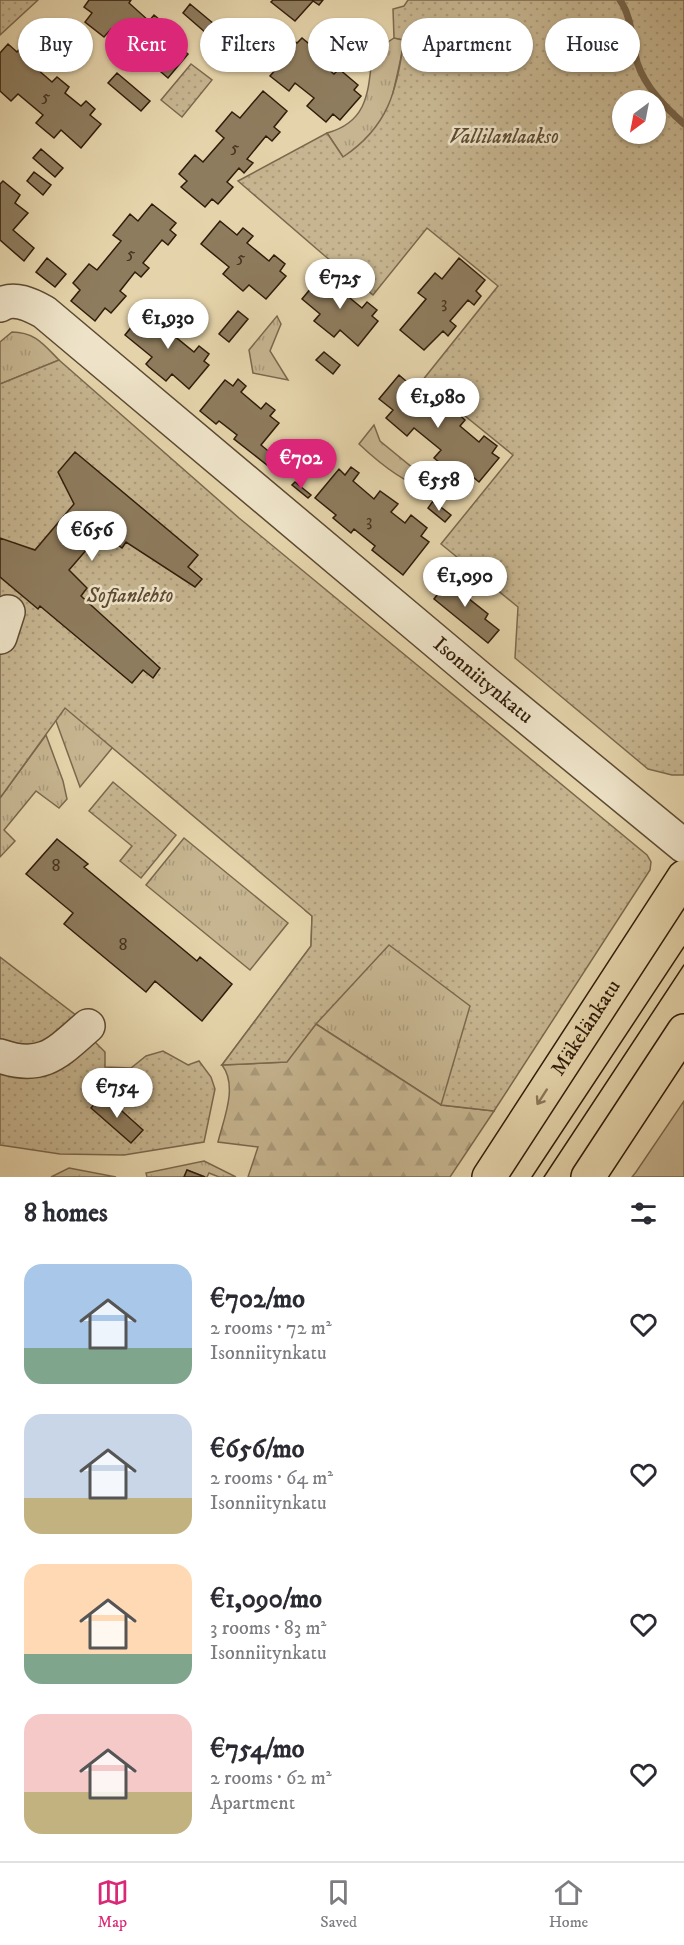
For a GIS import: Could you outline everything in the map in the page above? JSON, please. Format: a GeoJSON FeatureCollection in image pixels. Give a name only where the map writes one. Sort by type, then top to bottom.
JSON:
{"type":"FeatureCollection","features":[{"type":"Feature","properties":{"kind":"main road","name":"Mäkelänkatu"},"geometry":{"type":"LineString","coordinates":[[489,1177],[684,877]]}},
{"type":"Feature","properties":{"kind":"main road"},"geometry":{"type":"LineString","coordinates":[[588,1177],[684,1031]]}},
{"type":"Feature","properties":{"kind":"street","name":"Isonniitynkatu"},"geometry":{"type":"LineString","coordinates":[[5,293],[44,312],[474,674],[684,846]]}},
{"type":"Feature","properties":{"kind":"street"},"geometry":{"type":"LineString","coordinates":[[0,1056],[22,1061],[40,1060],[55,1055],[88,1026]]}},
{"type":"Feature","properties":{"kind":"green space"},"geometry":{"type":"Polygon","coordinates":[[[0,0],[38,0],[18,18],[0,35],[0,0]]]}},
{"type":"Feature","properties":{"kind":"green space","name":"Vallilanlaakso"},"geometry":{"type":"Polygon","coordinates":[[[408,0],[684,0],[684,775],[672,775],[648,769],[515,658],[518,607],[441,544],[513,455],[422,381],[498,286],[427,228],[373,295],[238,181],[327,133],[343,157],[371,133],[380,120],[393,92],[401,58],[401,72],[533,72],[533,18],[401,18],[401,39],[394,38],[393,9],[404,6],[408,0]]]}},
{"type":"Feature","properties":{"kind":"green space"},"geometry":{"type":"Polygon","coordinates":[[[394,38],[401,39],[401,55],[383,141],[343,157],[327,133],[341,128],[360,111],[365,101],[370,72],[389,72],[389,41],[394,38]]]}},
{"type":"Feature","properties":{"kind":"green space"},"geometry":{"type":"Polygon","coordinates":[[[191,64],[212,80],[182,117],[161,100],[184,72],[188,72],[191,64]]]}},
{"type":"Feature","properties":{"kind":"green space"},"geometry":{"type":"Polygon","coordinates":[[[277,316],[281,324],[270,351],[288,380],[253,373],[249,350],[277,316]]]}},
{"type":"Feature","properties":{"kind":"green space"},"geometry":{"type":"Polygon","coordinates":[[[12,332],[33,337],[59,360],[0,384],[0,342],[12,332]]]}},
{"type":"Feature","properties":{"kind":"green space","name":"Sofianlehto"},"geometry":{"type":"Polygon","coordinates":[[[59,360],[239,518],[647,855],[651,862],[650,870],[494,1111],[441,1105],[470,1006],[389,945],[316,1024],[287,1062],[222,1065],[311,946],[312,916],[65,708],[0,798],[0,384],[59,360]]]}},
{"type":"Feature","properties":{"kind":"green space"},"geometry":{"type":"Polygon","coordinates":[[[374,425],[380,441],[425,478],[428,489],[401,477],[359,444],[374,425]]]}},
{"type":"Feature","properties":{"kind":"green space"},"geometry":{"type":"Polygon","coordinates":[[[36,659],[150,702],[80,787],[56,721],[36,659]]]}},
{"type":"Feature","properties":{"kind":"green space"},"geometry":{"type":"Polygon","coordinates":[[[46,735],[63,781],[67,799],[59,808],[36,791],[4,830],[15,841],[0,857],[0,798],[46,735]]]}},
{"type":"Feature","properties":{"kind":"green space"},"geometry":{"type":"Polygon","coordinates":[[[113,782],[176,835],[141,878],[120,861],[132,846],[89,811],[113,782]]]}},
{"type":"Feature","properties":{"kind":"green space"},"geometry":{"type":"Polygon","coordinates":[[[184,838],[288,923],[250,970],[146,885],[184,838]]]}},
{"type":"Feature","properties":{"kind":"green space"},"geometry":{"type":"Polygon","coordinates":[[[306,911],[575,923],[494,1111],[441,1105],[316,1024],[287,1062],[222,1065],[311,946],[312,916],[306,911]]]}},
{"type":"Feature","properties":{"kind":"green space"},"geometry":{"type":"Polygon","coordinates":[[[0,957],[81,1019],[32,1050],[0,1043],[0,957]]]}},
{"type":"Feature","properties":{"kind":"green space"},"geometry":{"type":"Polygon","coordinates":[[[316,1024],[441,1105],[494,1111],[450,1177],[248,1177],[258,1147],[218,1142],[229,1092],[227,1073],[222,1065],[286,1062],[316,1024]]]}},
{"type":"Feature","properties":{"kind":"green space"},"geometry":{"type":"Polygon","coordinates":[[[88,1035],[105,1052],[105,1067],[131,1068],[146,1056],[163,1051],[188,1065],[199,1061],[211,1077],[215,1089],[204,1142],[124,1155],[60,1154],[0,1145],[0,1066],[88,1035]]]}},
{"type":"Feature","properties":{"kind":"green space"},"geometry":{"type":"Polygon","coordinates":[[[684,1101],[684,1177],[632,1177],[636,1172],[684,1101]]]}},
{"type":"Feature","properties":{"kind":"green space"},"geometry":{"type":"Polygon","coordinates":[[[204,1161],[236,1177],[219,1177],[209,1173],[205,1177],[187,1170],[184,1177],[147,1177],[146,1173],[204,1161]]]}},
{"type":"Feature","properties":{"kind":"green space"},"geometry":{"type":"Polygon","coordinates":[[[69,1168],[116,1177],[51,1177],[69,1168]]]}},
{"type":"Feature","properties":{"kind":"building"},"geometry":{"type":"Polygon","coordinates":[[[89,0],[131,0],[129,3],[146,18],[105,18],[104,37],[93,28],[93,18],[88,18],[92,13],[84,7],[89,0]]]}},
{"type":"Feature","properties":{"kind":"building"},"geometry":{"type":"Polygon","coordinates":[[[273,0],[323,0],[319,5],[313,1],[296,20],[271,2],[273,0]]]}},
{"type":"Feature","properties":{"kind":"building"},"geometry":{"type":"Polygon","coordinates":[[[190,4],[207,18],[200,18],[200,28],[183,13],[190,4]]]}},
{"type":"Feature","properties":{"kind":"building"},"geometry":{"type":"Polygon","coordinates":[[[302,38],[308,43],[308,72],[332,72],[334,74],[343,72],[358,85],[354,90],[361,96],[340,120],[333,114],[326,122],[307,106],[314,98],[295,83],[289,91],[270,76],[274,72],[296,72],[296,42],[302,38]]]}},
{"type":"Feature","properties":{"kind":"building"},"geometry":{"type":"Polygon","coordinates":[[[8,44],[18,51],[18,72],[40,72],[52,82],[57,77],[69,87],[65,93],[81,106],[86,101],[95,109],[90,115],[101,124],[81,148],[61,130],[54,138],[36,123],[43,115],[18,94],[11,101],[0,91],[0,53],[8,44]]]}},
{"type":"Feature","properties":{"kind":"building"},"geometry":{"type":"Polygon","coordinates":[[[161,72],[173,72],[168,78],[161,72]]]}},
{"type":"Feature","properties":{"kind":"building"},"geometry":{"type":"Polygon","coordinates":[[[117,73],[150,101],[141,111],[108,83],[117,73]]]}},
{"type":"Feature","properties":{"kind":"building"},"geometry":{"type":"Polygon","coordinates":[[[263,91],[287,111],[274,127],[280,132],[272,141],[266,136],[247,159],[253,163],[244,173],[239,168],[227,182],[233,187],[218,204],[212,199],[205,207],[181,187],[187,181],[179,174],[195,155],[203,162],[224,138],[216,131],[232,112],[240,118],[263,91]]]}},
{"type":"Feature","properties":{"kind":"building"},"geometry":{"type":"Polygon","coordinates":[[[41,149],[63,168],[55,177],[33,158],[41,149]]]}},
{"type":"Feature","properties":{"kind":"building"},"geometry":{"type":"Polygon","coordinates":[[[34,172],[51,185],[43,195],[27,181],[34,172]]]}},
{"type":"Feature","properties":{"kind":"building"},"geometry":{"type":"Polygon","coordinates":[[[3,181],[20,195],[15,203],[28,213],[13,230],[34,248],[24,261],[0,240],[0,184],[3,181]]]}},
{"type":"Feature","properties":{"kind":"building"},"geometry":{"type":"Polygon","coordinates":[[[152,204],[176,223],[170,230],[176,235],[168,245],[162,240],[143,263],[149,268],[141,277],[135,272],[120,291],[126,296],[111,313],[105,308],[95,321],[71,301],[80,290],[73,283],[89,264],[97,270],[121,241],[113,235],[130,214],[138,221],[152,204]]]}},
{"type":"Feature","properties":{"kind":"building"},"geometry":{"type":"Polygon","coordinates":[[[220,221],[237,235],[243,228],[253,236],[247,243],[269,261],[274,255],[285,264],[280,271],[286,276],[266,299],[249,285],[243,291],[223,274],[229,267],[201,244],[220,221]]]}},
{"type":"Feature","properties":{"kind":"building"},"geometry":{"type":"Polygon","coordinates":[[[47,258],[66,274],[55,287],[36,272],[47,258]]]}},
{"type":"Feature","properties":{"kind":"building"},"geometry":{"type":"Polygon","coordinates":[[[459,258],[485,280],[476,291],[481,296],[474,305],[468,300],[450,321],[456,326],[448,336],[443,331],[424,350],[400,330],[426,299],[418,293],[435,273],[442,279],[459,258]]]}},
{"type":"Feature","properties":{"kind":"building"},"geometry":{"type":"Polygon","coordinates":[[[322,275],[329,281],[334,275],[344,283],[339,289],[362,308],[367,302],[377,310],[372,316],[378,321],[358,346],[340,330],[334,337],[314,321],[320,314],[302,299],[322,275]]]}},
{"type":"Feature","properties":{"kind":"building"},"geometry":{"type":"Polygon","coordinates":[[[145,310],[162,324],[166,318],[177,327],[172,334],[194,352],[199,346],[209,354],[204,361],[209,365],[189,389],[172,374],[166,381],[149,367],[146,364],[152,357],[125,335],[145,310]]]}},
{"type":"Feature","properties":{"kind":"building"},"geometry":{"type":"Polygon","coordinates":[[[238,311],[248,319],[229,342],[219,334],[238,311]]]}},
{"type":"Feature","properties":{"kind":"building"},"geometry":{"type":"Polygon","coordinates":[[[324,352],[340,365],[333,374],[316,360],[324,352]]]}},
{"type":"Feature","properties":{"kind":"building"},"geometry":{"type":"Polygon","coordinates":[[[399,375],[413,387],[418,380],[437,397],[432,403],[448,415],[453,409],[465,420],[460,426],[479,442],[484,436],[497,446],[492,453],[499,458],[479,482],[461,467],[455,475],[434,458],[441,450],[414,428],[407,436],[386,418],[393,410],[379,399],[399,375]]]}},
{"type":"Feature","properties":{"kind":"building"},"geometry":{"type":"Polygon","coordinates":[[[238,379],[246,386],[241,392],[261,409],[266,403],[275,410],[270,416],[279,423],[261,445],[284,464],[277,473],[234,439],[237,435],[219,421],[216,424],[200,411],[225,380],[233,386],[238,379]]]}},
{"type":"Feature","properties":{"kind":"building"},"geometry":{"type":"Polygon","coordinates":[[[75,452],[198,555],[188,567],[202,579],[195,587],[126,542],[122,548],[101,533],[69,570],[87,588],[81,596],[160,668],[153,678],[143,670],[132,683],[40,606],[38,609],[0,577],[0,538],[35,550],[74,504],[58,472],[75,452]]]}},
{"type":"Feature","properties":{"kind":"building"},"geometry":{"type":"Polygon","coordinates":[[[351,467],[359,473],[353,481],[374,499],[380,491],[398,504],[391,512],[405,523],[411,515],[427,528],[421,536],[429,542],[403,575],[372,550],[375,546],[354,529],[351,533],[333,518],[336,515],[315,498],[339,469],[345,475],[351,467]]]}},
{"type":"Feature","properties":{"kind":"building"},"geometry":{"type":"Polygon","coordinates":[[[295,482],[311,495],[308,498],[292,485],[295,482]]]}},
{"type":"Feature","properties":{"kind":"building"},"geometry":{"type":"Polygon","coordinates":[[[433,501],[451,515],[445,522],[428,508],[433,501]]]}},
{"type":"Feature","properties":{"kind":"building"},"geometry":{"type":"Polygon","coordinates":[[[453,574],[474,590],[468,598],[488,614],[485,619],[499,630],[488,643],[434,599],[453,574]]]}},
{"type":"Feature","properties":{"kind":"building"},"geometry":{"type":"Polygon","coordinates":[[[57,839],[88,864],[84,867],[197,961],[200,957],[232,984],[202,1021],[155,981],[146,992],[64,924],[73,913],[26,874],[57,839]]]}},
{"type":"Feature","properties":{"kind":"building"},"geometry":{"type":"Polygon","coordinates":[[[103,1094],[143,1130],[131,1143],[91,1108],[103,1094]]]}},
{"type":"Feature","properties":{"kind":"building"},"geometry":{"type":"Polygon","coordinates":[[[187,1170],[205,1177],[184,1177],[187,1170]]]}},
{"type":"Feature","properties":{"kind":"waterway"},"geometry":{"type":"LineString","coordinates":[[620,0],[627,15],[637,62],[645,80],[656,96],[684,124]]}},
{"type":"Feature","properties":{"kind":"tram line"},"geometry":{"type":"LineString","coordinates":[[532,1177],[684,947]]}},
{"type":"Feature","properties":{"kind":"tram line"},"geometry":{"type":"LineString","coordinates":[[544,1177],[684,965]]}}]}
